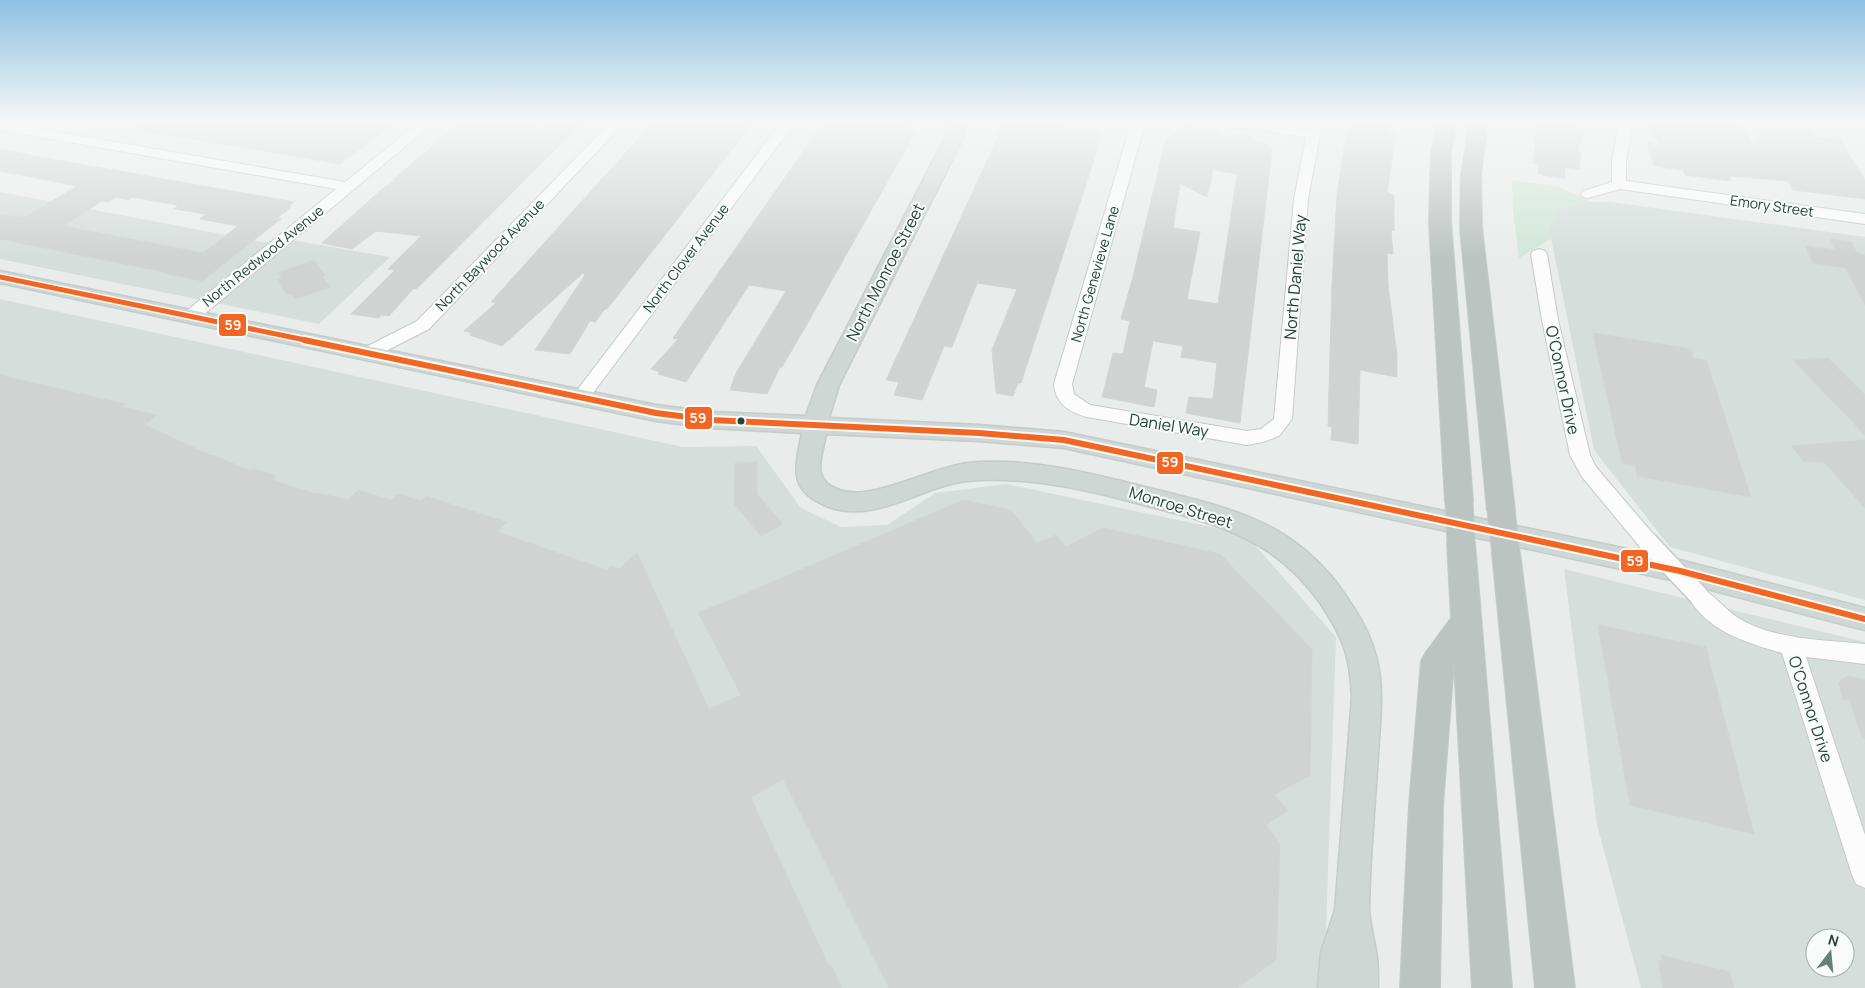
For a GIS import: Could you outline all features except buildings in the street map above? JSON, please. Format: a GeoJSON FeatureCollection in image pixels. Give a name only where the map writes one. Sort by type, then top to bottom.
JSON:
{"type":"FeatureCollection","features":[{"type":"Feature","properties":{"kind":"highway"},"geometry":{"type":"LineString","coordinates":[[1442,166],[1440,222],[1492,988]]}},
{"type":"Feature","properties":{"kind":"highway"},"geometry":{"type":"LineString","coordinates":[[1471,166],[1471,220],[1501,510],[1555,988]]}},
{"type":"Feature","properties":{"kind":"highway"},"geometry":{"type":"LineString","coordinates":[[1420,988],[1426,805],[1437,661],[1466,621]]}},
{"type":"Feature","properties":{"kind":"main road","name":"North Monroe Street"},"geometry":{"type":"LineString","coordinates":[[815,425],[828,385],[940,166]]}},
{"type":"Feature","properties":{"kind":"main road"},"geometry":{"type":"LineString","coordinates":[[0,277],[656,413],[699,419],[979,433],[1073,442],[1680,571],[1865,619]]}},
{"type":"Feature","properties":{"kind":"main road","name":"Monroe Street"},"geometry":{"type":"LineString","coordinates":[[815,425],[808,470],[811,482],[820,491],[840,501],[868,501],[947,475],[965,472],[1018,473],[1060,478],[1122,490],[1209,512],[1277,543],[1301,560],[1323,586],[1353,630],[1362,651],[1366,672],[1367,696],[1352,910],[1360,959],[1360,988]]}},
{"type":"Feature","properties":{"kind":"main road","name":"Monroe Street"},"geometry":{"type":"LineString","coordinates":[[1336,988],[1338,952],[1352,910]]}},
{"type":"Feature","properties":{"kind":"street"},"geometry":{"type":"LineString","coordinates":[[224,166],[347,188]]}},
{"type":"Feature","properties":{"kind":"street","name":"North Redwood Avenue"},"geometry":{"type":"LineString","coordinates":[[190,317],[374,166]]}},
{"type":"Feature","properties":{"kind":"street","name":"North Baywood Avenue"},"geometry":{"type":"LineString","coordinates":[[368,353],[423,325],[576,166]]}},
{"type":"Feature","properties":{"kind":"street","name":"North Clover Avenue"},"geometry":{"type":"LineString","coordinates":[[581,397],[755,166]]}},
{"type":"Feature","properties":{"kind":"street","name":"North Genevieve Lane"},"geometry":{"type":"LineString","coordinates":[[1068,400],[1064,395],[1063,384],[1126,166]]}},
{"type":"Feature","properties":{"kind":"street","name":"North Daniel Way"},"geometry":{"type":"LineString","coordinates":[[1272,432],[1281,424],[1283,419],[1301,199],[1308,166]]}},
{"type":"Feature","properties":{"kind":"street"},"geometry":{"type":"LineString","coordinates":[[1588,194],[1619,184],[1619,166]]}},
{"type":"Feature","properties":{"kind":"street","name":"Emory Street"},"geometry":{"type":"LineString","coordinates":[[1619,184],[1865,220]]}},
{"type":"Feature","properties":{"kind":"street","name":"O’Connor Drive"},"geometry":{"type":"LineString","coordinates":[[1539,254],[1552,330],[1580,455],[1589,472],[1648,542],[1714,613],[1731,625],[1762,638],[1791,646],[1865,875]]}},
{"type":"Feature","properties":{"kind":"street","name":"Daniel Way"},"geometry":{"type":"LineString","coordinates":[[1068,400],[1086,411],[1247,438],[1272,432]]}},
{"type":"Feature","properties":{"kind":"street"},"geometry":{"type":"LineString","coordinates":[[1791,646],[1865,654]]}},
{"type":"Feature","properties":{"kind":"shaded area"},"geometry":{"type":"Polygon","coordinates":[[[0,192],[263,242],[297,241],[390,257],[319,324],[0,259],[0,192]]]}},
{"type":"Feature","properties":{"kind":"shaded area"},"geometry":{"type":"Polygon","coordinates":[[[1590,202],[1610,202],[1865,237],[1865,600],[1670,547],[1594,450],[1549,228],[1558,209],[1590,202]]]}},
{"type":"Feature","properties":{"kind":"shaded area"},"geometry":{"type":"Polygon","coordinates":[[[0,299],[683,447],[756,446],[801,508],[841,527],[887,525],[935,493],[1006,484],[1245,534],[1336,637],[1324,988],[0,988],[0,299]]]}},
{"type":"Feature","properties":{"kind":"shaded area"},"geometry":{"type":"Polygon","coordinates":[[[1564,569],[1865,642],[1865,988],[1641,988],[1597,825],[1564,569]]]}},
{"type":"Feature","properties":{"kind":"green space"},"geometry":{"type":"Polygon","coordinates":[[[1512,180],[1560,187],[1590,202],[1558,209],[1549,228],[1551,239],[1519,258],[1513,210],[1512,180]]]}},
{"type":"Feature","properties":{"kind":"transit line","name":"59"},"geometry":{"type":"LineString","coordinates":[[0,277],[656,413],[711,420],[979,433],[1064,440],[1680,571],[1865,619]]}}]}
